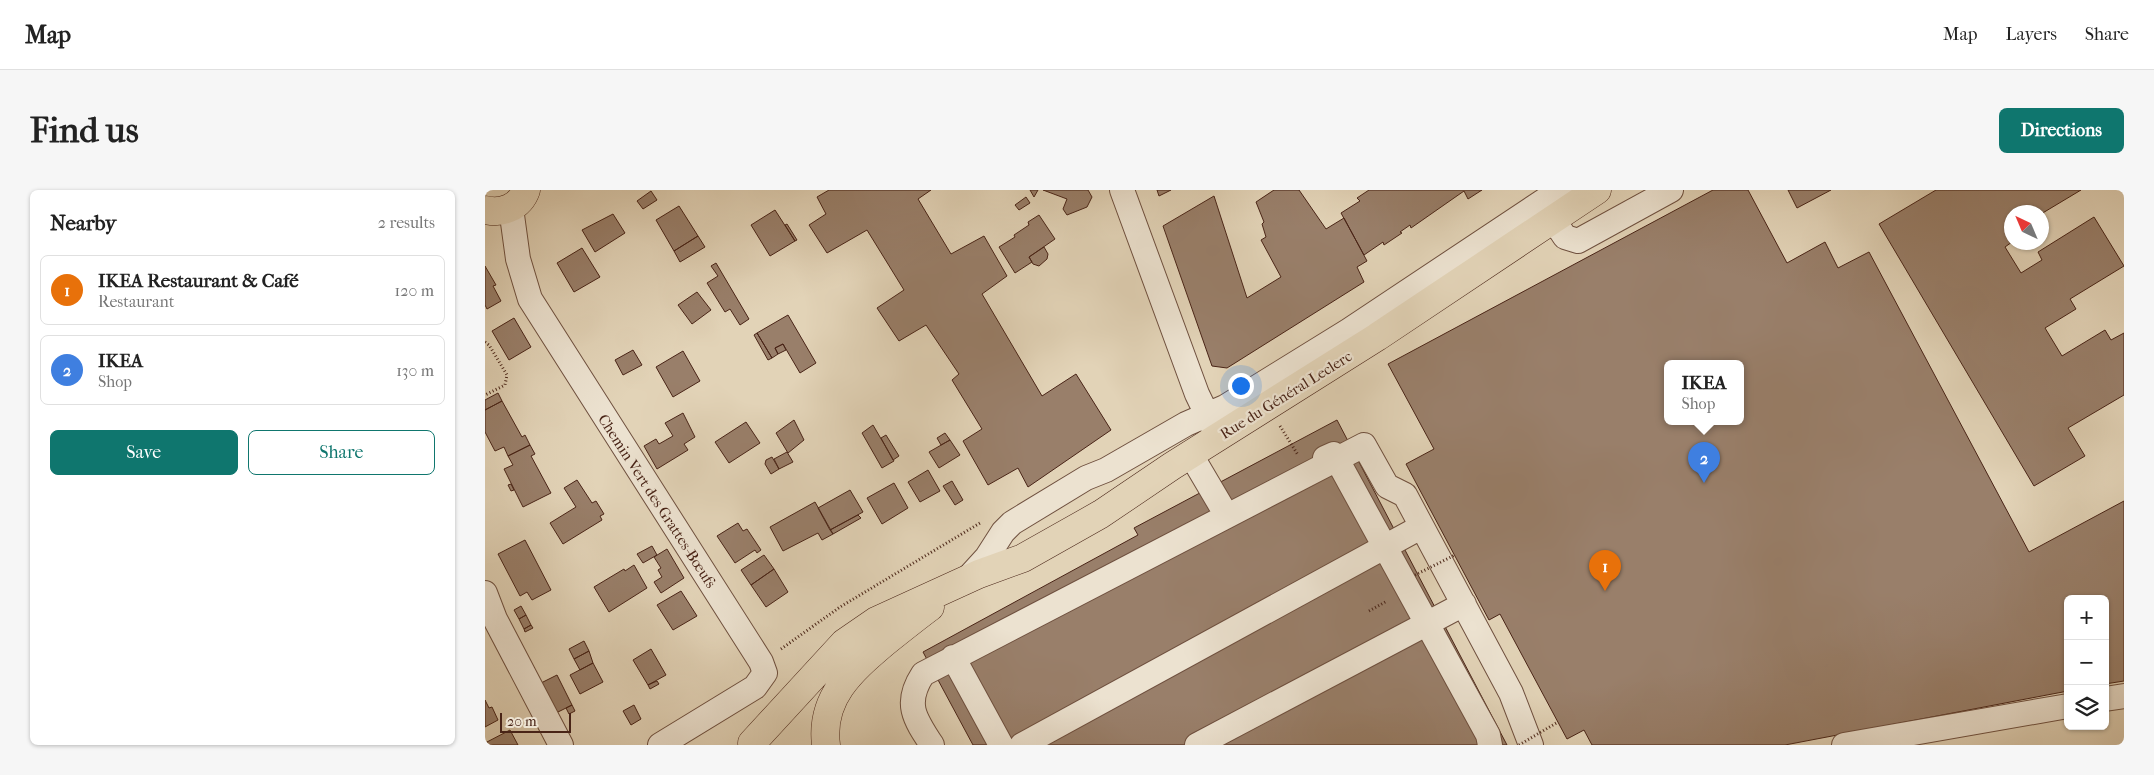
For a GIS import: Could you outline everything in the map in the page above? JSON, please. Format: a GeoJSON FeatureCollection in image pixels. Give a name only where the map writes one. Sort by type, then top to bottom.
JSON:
{"type":"FeatureCollection","features":[{"type":"Feature","properties":{"kind":"main road","name":"Rue du Général Leclerc"},"geometry":{"type":"LineString","coordinates":[[746,744],[829,658],[876,621],[1045,547],[1101,514],[1191,455],[1213,426],[1377,337],[1597,190]]}},
{"type":"Feature","properties":{"kind":"main road","name":"Rue du Général Leclerc"},"geometry":{"type":"LineString","coordinates":[[827,745],[825,732],[831,705],[842,683],[853,669],[919,615],[965,581]]}},
{"type":"Feature","properties":{"kind":"main road"},"geometry":{"type":"LineString","coordinates":[[746,744],[781,745]]}},
{"type":"Feature","properties":{"kind":"street"},"geometry":{"type":"LineString","coordinates":[[1122,190],[1213,426]]}},
{"type":"Feature","properties":{"kind":"street"},"geometry":{"type":"LineString","coordinates":[[1213,426],[1225,407],[1348,331],[1560,190]]}},
{"type":"Feature","properties":{"kind":"street"},"geometry":{"type":"LineString","coordinates":[[1553,219],[1565,237],[1578,241],[1671,190]]}},
{"type":"Feature","properties":{"kind":"street","name":"Chemin Vert des Grattes-Bœufs"},"geometry":{"type":"LineString","coordinates":[[507,203],[518,259],[530,299],[761,662]]}},
{"type":"Feature","properties":{"kind":"street"},"geometry":{"type":"LineString","coordinates":[[965,581],[987,557],[1003,532],[1012,523],[1087,478],[1106,470],[1186,424],[1213,426]]}},
{"type":"Feature","properties":{"kind":"street"},"geometry":{"type":"LineString","coordinates":[[932,745],[918,724],[911,699],[915,686],[923,674],[1364,445],[1387,486],[1405,495],[1511,693],[1531,745]]}},
{"type":"Feature","properties":{"kind":"street"},"geometry":{"type":"LineString","coordinates":[[925,745],[906,730],[901,720],[898,701],[905,677],[918,662],[936,652],[955,649],[1334,454],[1488,735],[1490,745]]}},
{"type":"Feature","properties":{"kind":"street"},"geometry":{"type":"LineString","coordinates":[[1191,455],[1227,516]]}},
{"type":"Feature","properties":{"kind":"street"},"geometry":{"type":"LineString","coordinates":[[1022,745],[1421,527]]}},
{"type":"Feature","properties":{"kind":"street"},"geometry":{"type":"LineString","coordinates":[[485,593],[495,619],[561,745]]}},
{"type":"Feature","properties":{"kind":"street"},"geometry":{"type":"LineString","coordinates":[[1197,745],[1464,604]]}},
{"type":"Feature","properties":{"kind":"street"},"geometry":{"type":"LineString","coordinates":[[953,657],[1001,745]]}},
{"type":"Feature","properties":{"kind":"street"},"geometry":{"type":"LineString","coordinates":[[660,745],[755,687],[765,673],[761,662]]}},
{"type":"Feature","properties":{"kind":"street"},"geometry":{"type":"LineString","coordinates":[[2109,698],[2124,696]]}},
{"type":"Feature","properties":{"kind":"street"},"geometry":{"type":"LineString","coordinates":[[1844,745],[2064,707]]}},
{"type":"Feature","properties":{"kind":"path"},"geometry":{"type":"LineString","coordinates":[[485,342],[489,345],[507,375],[505,385],[485,395]]}},
{"type":"Feature","properties":{"kind":"path"},"geometry":{"type":"LineString","coordinates":[[1279,425],[1292,446]]}},
{"type":"Feature","properties":{"kind":"path"},"geometry":{"type":"LineString","coordinates":[[761,662],[840,607],[988,518]]}},
{"type":"Feature","properties":{"kind":"path"},"geometry":{"type":"LineString","coordinates":[[1415,576],[1455,555]]}},
{"type":"Feature","properties":{"kind":"path"},"geometry":{"type":"LineString","coordinates":[[1369,612],[1391,599]]}},
{"type":"Feature","properties":{"kind":"path"},"geometry":{"type":"LineString","coordinates":[[1519,745],[1558,722]]}},
{"type":"Feature","properties":{"kind":"building"},"geometry":{"type":"Polygon","coordinates":[[[829,190],[931,190],[918,199],[951,254],[984,236],[1007,276],[982,294],[1042,396],[1076,374],[1111,430],[1028,487],[1018,468],[988,485],[963,441],[982,429],[952,380],[959,374],[926,325],[899,341],[877,308],[904,290],[867,230],[827,253],[809,225],[826,214],[817,197],[829,190]]]}},
{"type":"Feature","properties":{"kind":"building"},"geometry":{"type":"Polygon","coordinates":[[[1030,190],[1038,190],[1034,197],[1030,190]]]}},
{"type":"Feature","properties":{"kind":"building"},"geometry":{"type":"Polygon","coordinates":[[[1043,190],[1088,190],[1092,197],[1087,207],[1067,215],[1063,209],[1067,199],[1043,190]]]}},
{"type":"Feature","properties":{"kind":"building"},"geometry":{"type":"Polygon","coordinates":[[[1157,190],[1171,190],[1159,196],[1157,190]]]}},
{"type":"Feature","properties":{"kind":"building"},"geometry":{"type":"Polygon","coordinates":[[[1274,190],[1299,190],[1326,229],[1344,218],[1367,261],[1357,267],[1364,282],[1227,368],[1212,366],[1163,226],[1214,196],[1247,298],[1281,277],[1261,240],[1266,237],[1262,224],[1264,222],[1256,202],[1274,190]]]}},
{"type":"Feature","properties":{"kind":"building"},"geometry":{"type":"Polygon","coordinates":[[[1369,190],[1482,190],[1468,199],[1464,191],[1411,228],[1410,225],[1384,245],[1383,242],[1364,255],[1341,213],[1360,201],[1357,198],[1369,190]]]}},
{"type":"Feature","properties":{"kind":"building"},"geometry":{"type":"Polygon","coordinates":[[[1713,190],[1748,190],[1787,263],[1825,242],[1838,268],[1869,252],[2029,552],[2124,501],[2124,681],[2109,683],[2109,595],[2064,595],[2064,692],[1785,745],[1592,745],[1584,730],[1567,739],[1500,614],[1489,620],[1406,464],[1434,449],[1388,364],[1713,190]]]}},
{"type":"Feature","properties":{"kind":"building"},"geometry":{"type":"Polygon","coordinates":[[[1788,190],[1831,190],[1797,208],[1788,190]]]}},
{"type":"Feature","properties":{"kind":"building"},"geometry":{"type":"Polygon","coordinates":[[[1936,190],[2081,190],[2049,209],[2049,205],[2004,205],[2004,250],[2007,250],[2021,273],[2042,260],[2038,252],[2049,250],[2049,245],[2094,217],[2124,266],[2070,299],[2076,309],[2045,328],[2062,356],[2105,330],[2111,340],[2124,333],[2124,395],[2068,428],[2085,456],[2034,486],[1879,224],[1936,190]]]}},
{"type":"Feature","properties":{"kind":"building"},"geometry":{"type":"Polygon","coordinates":[[[651,191],[657,200],[643,209],[637,201],[651,191]]]}},
{"type":"Feature","properties":{"kind":"building"},"geometry":{"type":"Polygon","coordinates":[[[1026,197],[1030,203],[1019,210],[1015,205],[1026,197]]]}},
{"type":"Feature","properties":{"kind":"building"},"geometry":{"type":"Polygon","coordinates":[[[679,206],[698,236],[674,251],[656,220],[679,206]]]}},
{"type":"Feature","properties":{"kind":"building"},"geometry":{"type":"Polygon","coordinates":[[[775,210],[795,241],[770,256],[751,225],[775,210]]]}},
{"type":"Feature","properties":{"kind":"building"},"geometry":{"type":"Polygon","coordinates":[[[613,214],[625,233],[595,252],[582,230],[613,214]]]}},
{"type":"Feature","properties":{"kind":"building"},"geometry":{"type":"Polygon","coordinates":[[[1039,215],[1055,239],[1029,257],[1032,262],[1015,273],[999,247],[1015,237],[1014,235],[1029,225],[1028,222],[1039,215]]]}},
{"type":"Feature","properties":{"kind":"building"},"geometry":{"type":"Polygon","coordinates":[[[787,224],[797,240],[795,241],[785,225],[787,224]]]}},
{"type":"Feature","properties":{"kind":"building"},"geometry":{"type":"Polygon","coordinates":[[[698,236],[705,247],[680,262],[674,251],[698,236]]]}},
{"type":"Feature","properties":{"kind":"building"},"geometry":{"type":"Polygon","coordinates":[[[1044,247],[1048,254],[1047,259],[1039,266],[1033,264],[1029,257],[1044,247]]]}},
{"type":"Feature","properties":{"kind":"building"},"geometry":{"type":"Polygon","coordinates":[[[582,248],[600,277],[574,292],[557,263],[582,248]]]}},
{"type":"Feature","properties":{"kind":"building"},"geometry":{"type":"Polygon","coordinates":[[[716,263],[749,319],[740,325],[730,309],[725,312],[707,283],[718,276],[711,266],[716,263]]]}},
{"type":"Feature","properties":{"kind":"building"},"geometry":{"type":"Polygon","coordinates":[[[485,266],[496,285],[493,286],[501,301],[487,309],[485,305],[485,266]]]}},
{"type":"Feature","properties":{"kind":"building"},"geometry":{"type":"Polygon","coordinates":[[[697,292],[711,310],[692,324],[678,305],[697,292]]]}},
{"type":"Feature","properties":{"kind":"building"},"geometry":{"type":"Polygon","coordinates":[[[788,315],[816,363],[800,373],[783,344],[775,348],[778,354],[772,358],[757,333],[788,315]]]}},
{"type":"Feature","properties":{"kind":"building"},"geometry":{"type":"Polygon","coordinates":[[[514,318],[531,347],[509,360],[492,331],[514,318]]]}},
{"type":"Feature","properties":{"kind":"building"},"geometry":{"type":"Polygon","coordinates":[[[757,333],[772,358],[768,360],[754,335],[757,333]]]}},
{"type":"Feature","properties":{"kind":"building"},"geometry":{"type":"Polygon","coordinates":[[[783,344],[786,350],[778,354],[775,348],[783,344]]]}},
{"type":"Feature","properties":{"kind":"building"},"geometry":{"type":"Polygon","coordinates":[[[633,350],[642,365],[623,375],[615,360],[633,350]]]}},
{"type":"Feature","properties":{"kind":"building"},"geometry":{"type":"Polygon","coordinates":[[[683,351],[700,381],[673,397],[656,367],[683,351]]]}},
{"type":"Feature","properties":{"kind":"building"},"geometry":{"type":"Polygon","coordinates":[[[498,393],[502,401],[485,410],[485,400],[498,393]]]}},
{"type":"Feature","properties":{"kind":"building"},"geometry":{"type":"Polygon","coordinates":[[[502,401],[522,437],[525,435],[530,445],[508,456],[504,447],[495,451],[485,432],[485,410],[502,401]]]}},
{"type":"Feature","properties":{"kind":"building"},"geometry":{"type":"Polygon","coordinates":[[[683,413],[695,437],[684,444],[688,450],[657,469],[644,446],[656,439],[659,444],[673,436],[665,423],[683,413]]]}},
{"type":"Feature","properties":{"kind":"building"},"geometry":{"type":"Polygon","coordinates":[[[794,420],[804,440],[788,453],[776,433],[794,420]]]}},
{"type":"Feature","properties":{"kind":"building"},"geometry":{"type":"Polygon","coordinates":[[[1337,420],[1507,745],[973,745],[923,652],[1138,535],[1134,528],[1337,420]]]}},
{"type":"Feature","properties":{"kind":"building"},"geometry":{"type":"Polygon","coordinates":[[[746,422],[760,443],[729,463],[715,442],[746,422]]]}},
{"type":"Feature","properties":{"kind":"building"},"geometry":{"type":"Polygon","coordinates":[[[873,425],[894,461],[882,468],[862,433],[873,425]]]}},
{"type":"Feature","properties":{"kind":"building"},"geometry":{"type":"Polygon","coordinates":[[[945,433],[950,440],[941,445],[937,438],[945,433]]]}},
{"type":"Feature","properties":{"kind":"building"},"geometry":{"type":"Polygon","coordinates":[[[886,435],[899,456],[893,460],[881,438],[886,435]]]}},
{"type":"Feature","properties":{"kind":"building"},"geometry":{"type":"Polygon","coordinates":[[[950,440],[960,455],[939,468],[929,452],[950,440]]]}},
{"type":"Feature","properties":{"kind":"building"},"geometry":{"type":"Polygon","coordinates":[[[530,445],[535,454],[531,456],[551,493],[523,507],[504,469],[513,465],[508,456],[530,445]]]}},
{"type":"Feature","properties":{"kind":"building"},"geometry":{"type":"Polygon","coordinates":[[[787,452],[793,462],[779,469],[774,459],[787,452]]]}},
{"type":"Feature","properties":{"kind":"building"},"geometry":{"type":"Polygon","coordinates":[[[772,457],[779,469],[771,474],[765,464],[766,460],[772,457]]]}},
{"type":"Feature","properties":{"kind":"building"},"geometry":{"type":"Polygon","coordinates":[[[928,470],[940,491],[920,502],[908,482],[928,470]]]}},
{"type":"Feature","properties":{"kind":"building"},"geometry":{"type":"Polygon","coordinates":[[[577,480],[592,503],[596,501],[604,514],[600,516],[602,520],[563,544],[550,523],[576,507],[564,488],[577,480]]]}},
{"type":"Feature","properties":{"kind":"building"},"geometry":{"type":"Polygon","coordinates":[[[952,481],[963,500],[955,505],[943,486],[952,481]]]}},
{"type":"Feature","properties":{"kind":"building"},"geometry":{"type":"Polygon","coordinates":[[[894,483],[908,508],[882,524],[867,498],[894,483]]]}},
{"type":"Feature","properties":{"kind":"building"},"geometry":{"type":"Polygon","coordinates":[[[511,484],[514,490],[511,491],[508,485],[511,484]]]}},
{"type":"Feature","properties":{"kind":"building"},"geometry":{"type":"Polygon","coordinates":[[[850,490],[863,512],[830,530],[818,508],[850,490]]]}},
{"type":"Feature","properties":{"kind":"building"},"geometry":{"type":"Polygon","coordinates":[[[815,502],[833,534],[822,540],[818,533],[783,551],[770,527],[815,502]]]}},
{"type":"Feature","properties":{"kind":"building"},"geometry":{"type":"Polygon","coordinates":[[[858,515],[861,518],[833,534],[830,530],[858,515]]]}},
{"type":"Feature","properties":{"kind":"building"},"geometry":{"type":"Polygon","coordinates":[[[738,523],[743,531],[747,529],[761,550],[757,553],[755,550],[735,563],[717,536],[738,523]]]}},
{"type":"Feature","properties":{"kind":"building"},"geometry":{"type":"Polygon","coordinates":[[[525,540],[551,590],[532,600],[527,592],[520,596],[498,554],[525,540]]]}},
{"type":"Feature","properties":{"kind":"building"},"geometry":{"type":"Polygon","coordinates":[[[652,546],[657,555],[643,563],[637,554],[652,546]]]}},
{"type":"Feature","properties":{"kind":"building"},"geometry":{"type":"Polygon","coordinates":[[[667,549],[684,578],[661,593],[654,582],[662,577],[658,570],[661,568],[654,557],[667,549]]]}},
{"type":"Feature","properties":{"kind":"building"},"geometry":{"type":"Polygon","coordinates":[[[764,555],[774,569],[751,585],[741,570],[764,555]]]}},
{"type":"Feature","properties":{"kind":"building"},"geometry":{"type":"Polygon","coordinates":[[[634,565],[647,588],[609,612],[594,587],[634,565]]]}},
{"type":"Feature","properties":{"kind":"building"},"geometry":{"type":"Polygon","coordinates":[[[774,569],[788,592],[766,607],[751,585],[774,569]]]}},
{"type":"Feature","properties":{"kind":"building"},"geometry":{"type":"Polygon","coordinates":[[[681,591],[697,616],[673,630],[657,605],[681,591]]]}},
{"type":"Feature","properties":{"kind":"building"},"geometry":{"type":"Polygon","coordinates":[[[521,606],[526,615],[519,619],[514,610],[521,606]]]}},
{"type":"Feature","properties":{"kind":"building"},"geometry":{"type":"Polygon","coordinates":[[[526,615],[531,625],[524,629],[519,619],[526,615]]]}},
{"type":"Feature","properties":{"kind":"building"},"geometry":{"type":"Polygon","coordinates":[[[531,625],[533,628],[525,632],[524,629],[531,625]]]}},
{"type":"Feature","properties":{"kind":"building"},"geometry":{"type":"Polygon","coordinates":[[[584,641],[589,651],[574,659],[569,649],[584,641]]]}},
{"type":"Feature","properties":{"kind":"building"},"geometry":{"type":"Polygon","coordinates":[[[651,649],[666,675],[648,685],[633,660],[651,649]]]}},
{"type":"Feature","properties":{"kind":"building"},"geometry":{"type":"Polygon","coordinates":[[[589,651],[593,663],[580,670],[574,659],[589,651]]]}},
{"type":"Feature","properties":{"kind":"building"},"geometry":{"type":"Polygon","coordinates":[[[593,663],[603,682],[580,694],[570,675],[593,663]]]}},
{"type":"Feature","properties":{"kind":"building"},"geometry":{"type":"Polygon","coordinates":[[[557,675],[572,705],[554,714],[539,684],[557,675]]]}},
{"type":"Feature","properties":{"kind":"building"},"geometry":{"type":"Polygon","coordinates":[[[657,681],[659,684],[650,689],[648,685],[657,681]]]}},
{"type":"Feature","properties":{"kind":"building"},"geometry":{"type":"Polygon","coordinates":[[[485,700],[489,708],[492,707],[498,720],[485,727],[485,700]]]}},
{"type":"Feature","properties":{"kind":"building"},"geometry":{"type":"Polygon","coordinates":[[[572,705],[575,711],[569,714],[566,708],[572,705]]]}},
{"type":"Feature","properties":{"kind":"building"},"geometry":{"type":"Polygon","coordinates":[[[634,705],[641,719],[631,725],[623,711],[634,705]]]}},
{"type":"Feature","properties":{"kind":"building"},"geometry":{"type":"Polygon","coordinates":[[[510,730],[518,745],[485,745],[485,743],[510,730]]]}},
{"type":"Feature","properties":{"kind":"place","name":"IKEA"},"geometry":{"type":"Point","coordinates":[1704,483]}},
{"type":"Feature","properties":{"kind":"place","name":"IKEA Restaurant & Café"},"geometry":{"type":"Point","coordinates":[1605,591]}}]}
